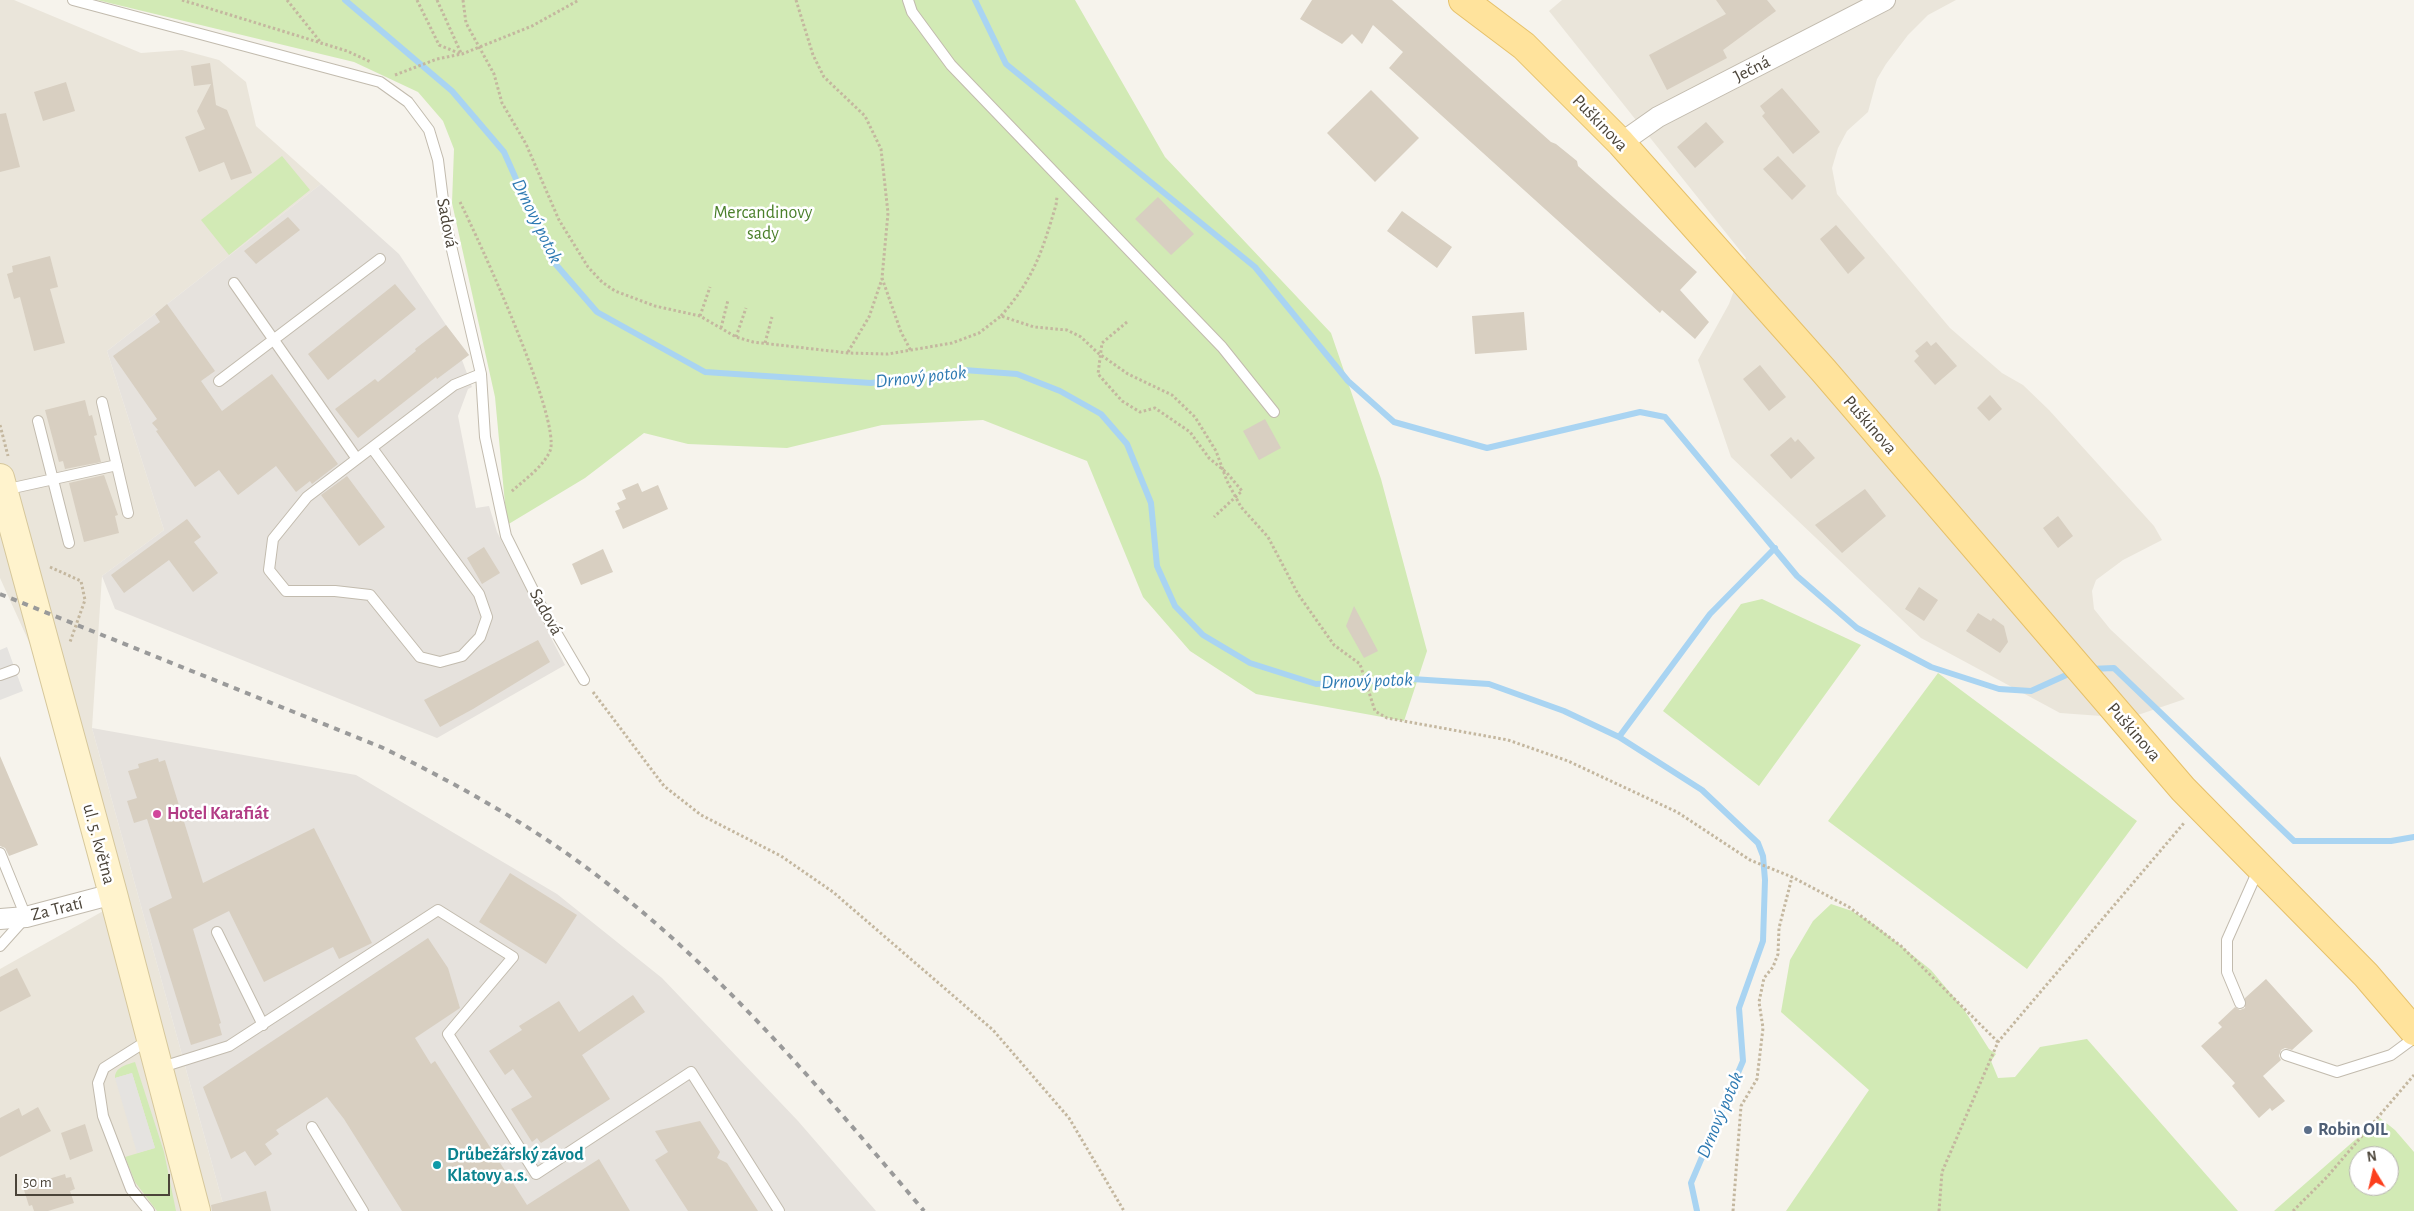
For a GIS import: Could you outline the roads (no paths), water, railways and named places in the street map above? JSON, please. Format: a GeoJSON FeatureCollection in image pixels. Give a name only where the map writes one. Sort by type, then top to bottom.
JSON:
{"type":"FeatureCollection","features":[{"type":"Feature","properties":{"kind":"main road","name":"Puškinova"},"geometry":{"type":"LineString","coordinates":[[1463,0],[1524,46],[1621,143],[1824,371],[2199,806],[2366,975],[2414,1031]]}},
{"type":"Feature","properties":{"kind":"street","name":"Ječná"},"geometry":{"type":"LineString","coordinates":[[1621,143],[1658,117],[1863,5],[1885,0]]}},
{"type":"Feature","properties":{"kind":"street","name":"ul. 5. května"},"geometry":{"type":"LineString","coordinates":[[2,484],[113,894],[196,1211]]}},
{"type":"Feature","properties":{"kind":"street","name":"Za Tratí"},"geometry":{"type":"LineString","coordinates":[[0,919],[26,917],[113,894]]}},
{"type":"Feature","properties":{"kind":"lane","name":"Sadová"},"geometry":{"type":"LineString","coordinates":[[73,0],[356,74],[380,82],[408,102],[429,130],[438,160],[446,224],[481,374],[485,437],[506,536],[544,612],[584,680]]}},
{"type":"Feature","properties":{"kind":"lane"},"geometry":{"type":"LineString","coordinates":[[908,0],[912,12],[951,65],[1222,346],[1274,412]]}},
{"type":"Feature","properties":{"kind":"lane"},"geometry":{"type":"LineString","coordinates":[[219,381],[380,259]]}},
{"type":"Feature","properties":{"kind":"lane"},"geometry":{"type":"LineString","coordinates":[[234,283],[357,459]]}},
{"type":"Feature","properties":{"kind":"lane"},"geometry":{"type":"LineString","coordinates":[[372,448],[479,594],[487,616],[480,637],[462,656],[440,662],[420,657],[370,595],[334,591],[286,591],[269,570],[273,539],[307,497],[454,385],[481,374]]}},
{"type":"Feature","properties":{"kind":"lane"},"geometry":{"type":"LineString","coordinates":[[102,402],[128,513]]}},
{"type":"Feature","properties":{"kind":"lane"},"geometry":{"type":"LineString","coordinates":[[38,421],[69,543]]}},
{"type":"Feature","properties":{"kind":"lane"},"geometry":{"type":"LineString","coordinates":[[2,484],[52,479],[117,465]]}},
{"type":"Feature","properties":{"kind":"lane"},"geometry":{"type":"LineString","coordinates":[[0,675],[14,670]]}},
{"type":"Feature","properties":{"kind":"lane"},"geometry":{"type":"LineString","coordinates":[[0,853],[26,917],[0,946]]}},
{"type":"Feature","properties":{"kind":"lane"},"geometry":{"type":"LineString","coordinates":[[2240,1003],[2227,972],[2227,940],[2260,867]]}},
{"type":"Feature","properties":{"kind":"lane"},"geometry":{"type":"LineString","coordinates":[[158,1068],[229,1046],[438,910],[513,957],[448,1034],[536,1174],[691,1072],[779,1211]]}},
{"type":"Feature","properties":{"kind":"lane"},"geometry":{"type":"LineString","coordinates":[[217,932],[263,1025]]}},
{"type":"Feature","properties":{"kind":"lane"},"geometry":{"type":"LineString","coordinates":[[2286,1055],[2337,1072],[2391,1055],[2414,1038]]}},
{"type":"Feature","properties":{"kind":"lane"},"geometry":{"type":"LineString","coordinates":[[149,1211],[131,1189],[103,1116],[98,1083],[104,1068],[151,1039]]}},
{"type":"Feature","properties":{"kind":"lane"},"geometry":{"type":"LineString","coordinates":[[312,1127],[363,1211]]}},
{"type":"Feature","properties":{"kind":"waterway","name":"Drnový potok"},"geometry":{"type":"LineString","coordinates":[[345,0],[452,91],[504,152],[552,260],[597,312],[705,372],[871,383],[964,370],[1017,374],[1060,391],[1101,414],[1127,444],[1151,503],[1157,566],[1175,606],[1203,635],[1250,663],[1316,684],[1412,679],[1489,684],[1564,711],[1619,737],[1702,790],[1758,843],[1763,856],[1765,880],[1763,941],[1739,1008],[1743,1061],[1691,1183],[1697,1211]]}},
{"type":"Feature","properties":{"kind":"waterway"},"geometry":{"type":"LineString","coordinates":[[975,0],[1006,64],[1255,267],[1348,381],[1394,422],[1487,448],[1640,412],[1665,417],[1797,576],[1857,628],[1931,667],[1999,689],[2031,691],[2073,672]]}},
{"type":"Feature","properties":{"kind":"waterway"},"geometry":{"type":"LineString","coordinates":[[1619,737],[1710,614],[1775,548]]}},
{"type":"Feature","properties":{"kind":"waterway"},"geometry":{"type":"LineString","coordinates":[[2090,669],[2114,668],[2294,841],[2391,841],[2414,837]]}},
{"type":"Feature","properties":{"kind":"railway"},"geometry":{"type":"LineString","coordinates":[[0,594],[381,747],[485,802],[559,848],[631,903],[721,984],[805,1073],[924,1211]]}},
{"type":"Feature","properties":{"kind":"place","name":"Hotel Karafiát"},"geometry":{"type":"Point","coordinates":[157,814]}},
{"type":"Feature","properties":{"kind":"place","name":"Robin OIL"},"geometry":{"type":"Point","coordinates":[2308,1130]}},
{"type":"Feature","properties":{"kind":"place","name":"Drůbežářský závod Klatovy a.s."},"geometry":{"type":"Point","coordinates":[437,1165]}},
{"type":"Feature","properties":{"kind":"park label","name":"Mercandinovy sady"},"geometry":{"type":"Point","coordinates":[763,223]}}]}
